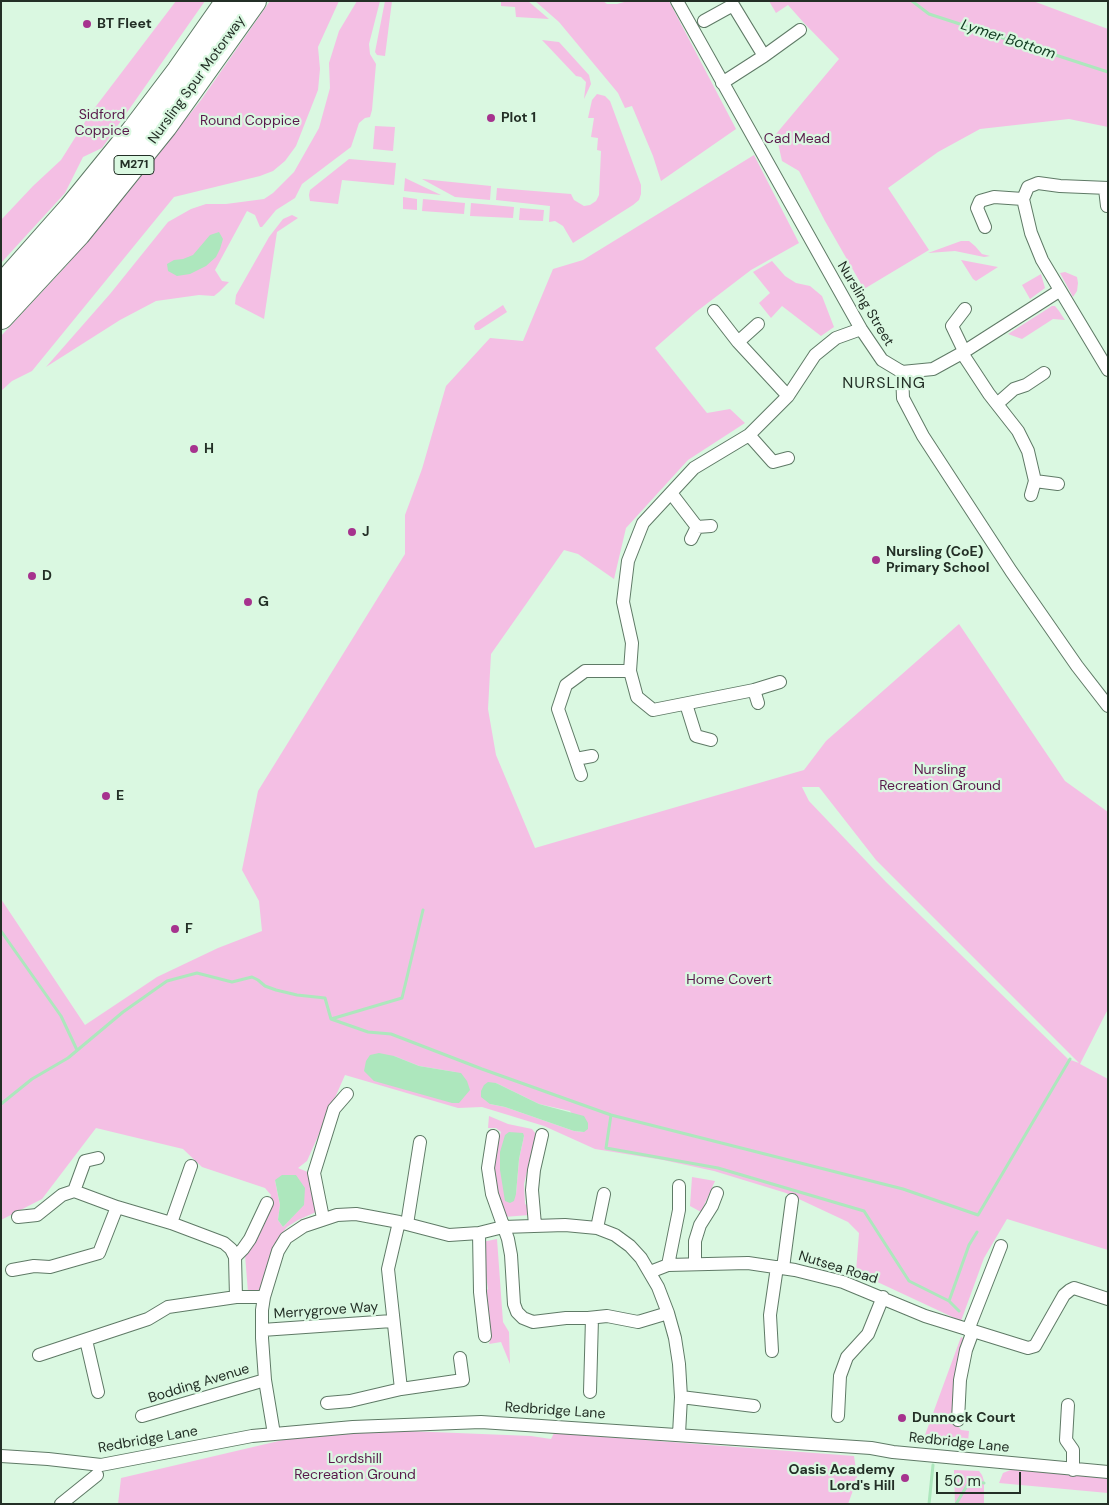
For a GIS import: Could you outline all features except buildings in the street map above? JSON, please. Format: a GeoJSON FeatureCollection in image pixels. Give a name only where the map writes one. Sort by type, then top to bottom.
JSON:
{"type":"FeatureCollection","features":[{"type":"Feature","properties":{"kind":"highway","name":"Nursling Spur Motorway"},"geometry":{"type":"LineString","coordinates":[[1,287],[71,208],[132,133],[179,71],[228,1]]}},
{"type":"Feature","properties":{"kind":"highway","name":"Nursling Spur Motorway"},"geometry":{"type":"LineString","coordinates":[[1,317],[78,234],[147,149],[254,1]]}},
{"type":"Feature","properties":{"kind":"street","name":"Nursling Street"},"geometry":{"type":"LineString","coordinates":[[677,1],[861,329],[882,360],[902,372]]}},
{"type":"Feature","properties":{"kind":"street"},"geometry":{"type":"LineString","coordinates":[[704,21],[733,5],[764,56]]}},
{"type":"Feature","properties":{"kind":"street"},"geometry":{"type":"LineString","coordinates":[[722,83],[800,30]]}},
{"type":"Feature","properties":{"kind":"street"},"geometry":{"type":"LineString","coordinates":[[1107,206],[1106,188],[1038,183],[1028,187],[1023,200],[1030,233],[1042,260],[1059,292],[1102,347],[1108,370]]}},
{"type":"Feature","properties":{"kind":"street"},"geometry":{"type":"LineString","coordinates":[[985,227],[977,208],[980,201],[994,197],[1023,200]]}},
{"type":"Feature","properties":{"kind":"street"},"geometry":{"type":"LineString","coordinates":[[1059,292],[933,369],[902,372],[902,398],[927,443],[1001,555],[1077,666],[1108,706]]}},
{"type":"Feature","properties":{"kind":"street"},"geometry":{"type":"LineString","coordinates":[[965,309],[946,324],[989,394],[1018,431],[1028,452],[1035,481],[1031,495]]}},
{"type":"Feature","properties":{"kind":"street"},"geometry":{"type":"LineString","coordinates":[[714,311],[738,342],[788,396]]}},
{"type":"Feature","properties":{"kind":"street"},"geometry":{"type":"LineString","coordinates":[[738,342],[758,324]]}},
{"type":"Feature","properties":{"kind":"street"},"geometry":{"type":"LineString","coordinates":[[780,682],[756,697],[686,704],[653,710],[637,697],[630,670],[632,643],[623,602],[628,561],[643,523],[694,468],[749,435],[788,396],[816,355],[836,338],[861,329]]}},
{"type":"Feature","properties":{"kind":"street"},"geometry":{"type":"LineString","coordinates":[[997,404],[1014,389],[1026,385],[1044,373]]}},
{"type":"Feature","properties":{"kind":"street"},"geometry":{"type":"LineString","coordinates":[[749,435],[771,467],[788,458]]}},
{"type":"Feature","properties":{"kind":"street"},"geometry":{"type":"LineString","coordinates":[[1035,481],[1058,484]]}},
{"type":"Feature","properties":{"kind":"street"},"geometry":{"type":"LineString","coordinates":[[671,493],[697,527]]}},
{"type":"Feature","properties":{"kind":"street"},"geometry":{"type":"LineString","coordinates":[[697,527],[711,526]]}},
{"type":"Feature","properties":{"kind":"street"},"geometry":{"type":"LineString","coordinates":[[691,540],[697,527]]}},
{"type":"Feature","properties":{"kind":"street"},"geometry":{"type":"LineString","coordinates":[[581,775],[558,709],[566,685],[585,671],[630,670]]}},
{"type":"Feature","properties":{"kind":"street"},"geometry":{"type":"LineString","coordinates":[[686,704],[693,741],[711,740]]}},
{"type":"Feature","properties":{"kind":"street"},"geometry":{"type":"LineString","coordinates":[[576,760],[592,756]]}},
{"type":"Feature","properties":{"kind":"street"},"geometry":{"type":"LineString","coordinates":[[323,1218],[314,1173],[334,1109],[347,1094]]}},
{"type":"Feature","properties":{"kind":"street"},"geometry":{"type":"LineString","coordinates":[[534,1225],[533,1177],[542,1135]]}},
{"type":"Feature","properties":{"kind":"street"},"geometry":{"type":"LineString","coordinates":[[493,1136],[488,1168],[492,1194],[511,1255],[514,1304],[517,1312],[523,1318],[533,1322],[607,1316],[638,1322],[668,1313]]}},
{"type":"Feature","properties":{"kind":"street"},"geometry":{"type":"LineString","coordinates":[[403,1223],[420,1142]]}},
{"type":"Feature","properties":{"kind":"street"},"geometry":{"type":"LineString","coordinates":[[74,1191],[85,1161],[98,1158]]}},
{"type":"Feature","properties":{"kind":"street"},"geometry":{"type":"LineString","coordinates":[[171,1224],[191,1166]]}},
{"type":"Feature","properties":{"kind":"street"},"geometry":{"type":"LineString","coordinates":[[668,1265],[678,1210],[679,1186]]}},
{"type":"Feature","properties":{"kind":"street"},"geometry":{"type":"LineString","coordinates":[[18,1217],[37,1215],[62,1195],[74,1191],[224,1242],[231,1249],[235,1257],[236,1297]]}},
{"type":"Feature","properties":{"kind":"street"},"geometry":{"type":"LineString","coordinates":[[695,1264],[695,1241],[700,1225],[712,1206],[717,1193]]}},
{"type":"Feature","properties":{"kind":"street"},"geometry":{"type":"LineString","coordinates":[[597,1228],[604,1194]]}},
{"type":"Feature","properties":{"kind":"street","name":"Nutsea Road"},"geometry":{"type":"LineString","coordinates":[[772,1351],[770,1315],[792,1200]]}},
{"type":"Feature","properties":{"kind":"street"},"geometry":{"type":"LineString","coordinates":[[235,1257],[244,1249],[250,1239],[267,1203]]}},
{"type":"Feature","properties":{"kind":"street"},"geometry":{"type":"LineString","coordinates":[[12,1270],[34,1266],[50,1267],[99,1253],[117,1207]]}},
{"type":"Feature","properties":{"kind":"street","name":"Bodding Avenue"},"geometry":{"type":"LineString","coordinates":[[274,1434],[265,1380],[262,1330],[264,1297],[278,1251],[286,1238],[304,1226],[323,1218],[356,1214],[403,1223],[449,1235],[479,1233],[503,1227],[565,1225],[597,1228],[615,1235],[630,1246],[641,1258],[658,1287],[668,1313],[675,1338],[679,1364],[681,1397],[679,1434]]}},
{"type":"Feature","properties":{"kind":"street","name":"Merrygrove Way"},"geometry":{"type":"LineString","coordinates":[[401,1389],[392,1321],[388,1269],[403,1223]]}},
{"type":"Feature","properties":{"kind":"street"},"geometry":{"type":"LineString","coordinates":[[479,1233],[480,1292],[485,1336]]}},
{"type":"Feature","properties":{"kind":"street"},"geometry":{"type":"LineString","coordinates":[[958,1420],[960,1380],[966,1350],[971,1330],[1001,1246]]}},
{"type":"Feature","properties":{"kind":"street","name":"Nutsea Road"},"geometry":{"type":"LineString","coordinates":[[650,1272],[668,1265],[695,1264],[748,1263],[780,1268],[843,1282],[925,1316],[1028,1348],[1035,1346],[1064,1295],[1070,1290],[1074,1288],[1108,1299]]}},
{"type":"Feature","properties":{"kind":"street"},"geometry":{"type":"LineString","coordinates":[[39,1355],[148,1319],[168,1307],[236,1297],[264,1297]]}},
{"type":"Feature","properties":{"kind":"street","name":"Nutsea Road"},"geometry":{"type":"LineString","coordinates":[[838,1416],[840,1376],[846,1357],[868,1334],[883,1298]]}},
{"type":"Feature","properties":{"kind":"street"},"geometry":{"type":"LineString","coordinates":[[590,1392],[592,1318]]}},
{"type":"Feature","properties":{"kind":"street","name":"Merrygrove Way"},"geometry":{"type":"LineString","coordinates":[[262,1330],[392,1321]]}},
{"type":"Feature","properties":{"kind":"street"},"geometry":{"type":"LineString","coordinates":[[86,1340],[98,1392]]}},
{"type":"Feature","properties":{"kind":"street"},"geometry":{"type":"LineString","coordinates":[[326,1403],[350,1401],[401,1389],[463,1380],[460,1358]]}},
{"type":"Feature","properties":{"kind":"street","name":"Bodding Avenue"},"geometry":{"type":"LineString","coordinates":[[142,1416],[265,1380]]}},
{"type":"Feature","properties":{"kind":"street"},"geometry":{"type":"LineString","coordinates":[[681,1397],[754,1406]]}},
{"type":"Feature","properties":{"kind":"street"},"geometry":{"type":"LineString","coordinates":[[1068,1405],[1066,1440],[1073,1450],[1074,1470]]}},
{"type":"Feature","properties":{"kind":"street","name":"Redbridge Lane"},"geometry":{"type":"LineString","coordinates":[[1,1456],[101,1465],[252,1436],[353,1427],[481,1422],[871,1448],[893,1452],[1108,1472]]}},
{"type":"Feature","properties":{"kind":"street"},"geometry":{"type":"LineString","coordinates":[[62,1504],[97,1476]]}},
{"type":"Feature","properties":{"kind":"green space","name":"Sidford Coppice"},"geometry":{"type":"Polygon","coordinates":[[[176,1],[205,1],[102,148],[83,157],[65,193],[1,263],[1,220],[61,160],[90,114],[176,1]]]}},
{"type":"Feature","properties":{"kind":"green space","name":"Round Coppice"},"geometry":{"type":"Polygon","coordinates":[[[270,1],[339,1],[318,47],[320,69],[318,90],[296,146],[285,161],[273,171],[260,176],[174,197],[32,371],[12,381],[1,391],[1,336],[67,265],[110,214],[201,100],[270,1]]]}},
{"type":"Feature","properties":{"kind":"green space"},"geometry":{"type":"Polygon","coordinates":[[[357,1],[380,1],[369,44],[370,54],[376,64],[372,110],[370,117],[365,118],[359,123],[351,147],[302,184],[295,198],[276,210],[262,227],[260,227],[255,215],[247,211],[215,270],[222,281],[229,282],[214,296],[199,295],[156,301],[120,320],[46,367],[110,294],[168,222],[191,209],[206,204],[226,204],[264,199],[273,193],[294,172],[319,128],[330,88],[329,63],[339,31],[357,1]]]}},
{"type":"Feature","properties":{"kind":"green space"},"geometry":{"type":"Polygon","coordinates":[[[385,1],[392,1],[385,56],[377,55],[375,52],[385,1]]]}},
{"type":"Feature","properties":{"kind":"green space"},"geometry":{"type":"Polygon","coordinates":[[[501,1],[528,1],[549,19],[516,17],[515,7],[501,6],[501,1]]]}},
{"type":"Feature","properties":{"kind":"green space"},"geometry":{"type":"Polygon","coordinates":[[[535,1],[603,1],[607,4],[617,4],[628,1],[669,1],[736,129],[661,181],[653,156],[632,106],[625,108],[618,93],[559,22],[535,1]]]}},
{"type":"Feature","properties":{"kind":"green space","name":"Cad Mead"},"geometry":{"type":"Polygon","coordinates":[[[769,1],[1033,1],[1108,29],[1108,127],[1069,119],[980,129],[938,152],[888,188],[929,250],[864,289],[799,171],[782,161],[776,134],[839,59],[788,5],[776,13],[769,1]]]}},
{"type":"Feature","properties":{"kind":"green space"},"geometry":{"type":"Polygon","coordinates":[[[542,40],[559,42],[589,75],[591,84],[584,99],[586,82],[581,77],[576,76],[542,40]]]}},
{"type":"Feature","properties":{"kind":"green space"},"geometry":{"type":"Polygon","coordinates":[[[597,94],[605,96],[610,101],[641,185],[641,194],[639,200],[633,205],[573,243],[563,226],[555,221],[549,222],[550,206],[496,200],[497,188],[571,194],[574,200],[584,206],[596,201],[599,195],[601,151],[597,150],[598,138],[591,137],[594,118],[588,118],[592,100],[597,94]]]}},
{"type":"Feature","properties":{"kind":"green space"},"geometry":{"type":"Polygon","coordinates":[[[375,126],[395,127],[393,151],[373,149],[375,126]]]}},
{"type":"Feature","properties":{"kind":"green space","name":"Home Covert"},"geometry":{"type":"Polygon","coordinates":[[[754,155],[799,243],[751,270],[696,312],[655,348],[707,413],[730,409],[745,423],[688,460],[626,528],[614,579],[578,554],[564,550],[491,654],[488,709],[496,755],[535,848],[804,770],[826,741],[959,624],[1065,781],[1108,812],[1108,1009],[1080,1064],[1108,1079],[1108,1250],[1007,1219],[984,1258],[961,1321],[856,1272],[859,1233],[848,1222],[786,1193],[714,1171],[663,1160],[595,1149],[544,1126],[482,1107],[458,1108],[345,1075],[307,1161],[298,1168],[310,1173],[316,1212],[287,1227],[277,1240],[262,1291],[248,1292],[245,1255],[259,1234],[271,1195],[265,1188],[202,1167],[183,1149],[96,1128],[42,1199],[1,1220],[1,899],[85,1025],[157,977],[218,948],[262,931],[259,901],[242,870],[258,791],[405,554],[405,515],[422,469],[446,386],[490,338],[523,341],[553,269],[583,260],[754,155]],[[802,787],[809,801],[886,882],[1068,1059],[1079,1063],[876,860],[819,787],[802,787]],[[394,1056],[366,1061],[461,1073],[419,1066],[394,1056]],[[496,1083],[490,1104],[505,1107],[574,1131],[584,1132],[570,1111],[539,1104],[496,1083]],[[275,1180],[280,1205],[278,1220],[283,1227],[304,1204],[275,1180]]]}},
{"type":"Feature","properties":{"kind":"green space"},"geometry":{"type":"Polygon","coordinates":[[[349,159],[396,163],[394,185],[342,180],[338,204],[310,201],[310,190],[349,159]]]}},
{"type":"Feature","properties":{"kind":"green space"},"geometry":{"type":"Polygon","coordinates":[[[405,178],[441,195],[404,191],[405,178]]]}},
{"type":"Feature","properties":{"kind":"green space"},"geometry":{"type":"Polygon","coordinates":[[[422,179],[491,186],[490,200],[455,197],[422,179]]]}},
{"type":"Feature","properties":{"kind":"green space"},"geometry":{"type":"Polygon","coordinates":[[[403,197],[417,199],[417,210],[403,209],[403,197]]]}},
{"type":"Feature","properties":{"kind":"green space"},"geometry":{"type":"Polygon","coordinates":[[[423,199],[465,203],[464,214],[422,211],[423,199]]]}},
{"type":"Feature","properties":{"kind":"green space"},"geometry":{"type":"Polygon","coordinates":[[[471,203],[514,207],[513,218],[470,216],[471,203]]]}},
{"type":"Feature","properties":{"kind":"green space"},"geometry":{"type":"Polygon","coordinates":[[[520,208],[544,210],[543,221],[519,220],[520,208]]]}},
{"type":"Feature","properties":{"kind":"green space"},"geometry":{"type":"Polygon","coordinates":[[[292,215],[298,218],[277,232],[264,319],[235,304],[236,295],[269,237],[283,219],[292,215]]]}},
{"type":"Feature","properties":{"kind":"green space"},"geometry":{"type":"Polygon","coordinates":[[[961,241],[969,241],[982,254],[990,256],[984,257],[955,251],[928,253],[961,241]]]}},
{"type":"Feature","properties":{"kind":"green space"},"geometry":{"type":"Polygon","coordinates":[[[961,260],[998,267],[976,281],[961,260]]]}},
{"type":"Feature","properties":{"kind":"green space"},"geometry":{"type":"Polygon","coordinates":[[[772,261],[785,276],[796,283],[810,286],[822,296],[834,327],[821,336],[782,306],[771,318],[759,303],[770,293],[753,272],[772,261]]]}},
{"type":"Feature","properties":{"kind":"green space"},"geometry":{"type":"Polygon","coordinates":[[[1065,272],[1077,277],[1077,291],[1073,297],[1060,273],[1065,272]]]}},
{"type":"Feature","properties":{"kind":"green space"},"geometry":{"type":"Polygon","coordinates":[[[1041,274],[1045,288],[1030,299],[1022,285],[1041,274]]]}},
{"type":"Feature","properties":{"kind":"green space"},"geometry":{"type":"Polygon","coordinates":[[[503,305],[507,312],[479,330],[475,330],[474,326],[476,323],[503,305]]]}},
{"type":"Feature","properties":{"kind":"green space"},"geometry":{"type":"Polygon","coordinates":[[[1052,306],[1055,306],[1065,320],[1053,319],[1022,339],[1008,334],[1052,306]]]}},
{"type":"Feature","properties":{"kind":"green space"},"geometry":{"type":"Polygon","coordinates":[[[489,1116],[508,1124],[532,1129],[536,1134],[524,1184],[525,1204],[530,1208],[529,1215],[504,1217],[495,1170],[495,1151],[501,1132],[496,1128],[488,1128],[489,1116]],[[509,1132],[516,1194],[519,1159],[524,1136],[509,1132]]]}},
{"type":"Feature","properties":{"kind":"green space"},"geometry":{"type":"Polygon","coordinates":[[[692,1177],[715,1181],[701,1212],[690,1206],[692,1177]]]}},
{"type":"Feature","properties":{"kind":"green space"},"geometry":{"type":"Polygon","coordinates":[[[497,1239],[503,1322],[509,1332],[510,1364],[501,1342],[489,1344],[491,1337],[483,1293],[488,1289],[486,1276],[482,1274],[482,1242],[497,1239]]]}},
{"type":"Feature","properties":{"kind":"green space"},"geometry":{"type":"Polygon","coordinates":[[[961,1337],[963,1338],[955,1381],[954,1421],[961,1430],[969,1431],[968,1442],[925,1435],[961,1337]]]}},
{"type":"Feature","properties":{"kind":"green space","name":"Lordshill Recreation Ground"},"geometry":{"type":"Polygon","coordinates":[[[334,1428],[531,1436],[551,1439],[554,1433],[854,1456],[857,1476],[848,1504],[118,1504],[121,1478],[334,1428]]]}},
{"type":"Feature","properties":{"kind":"green space"},"geometry":{"type":"Polygon","coordinates":[[[1018,1467],[1108,1476],[1108,1493],[999,1483],[1003,1473],[1018,1467]]]}},
{"type":"Feature","properties":{"kind":"green space"},"geometry":{"type":"Polygon","coordinates":[[[954,1470],[979,1471],[984,1481],[984,1504],[955,1504],[954,1470]]]}},
{"type":"Feature","properties":{"kind":"shaded area"},"geometry":{"type":"Polygon","coordinates":[[[219,232],[223,239],[220,249],[216,257],[206,266],[190,274],[177,276],[168,271],[167,264],[193,255],[210,235],[219,232]]]}},
{"type":"Feature","properties":{"kind":"shaded area"},"geometry":{"type":"Polygon","coordinates":[[[379,1053],[394,1056],[419,1066],[461,1073],[467,1081],[470,1090],[459,1103],[452,1103],[374,1081],[364,1071],[366,1061],[370,1055],[379,1053]]]}},
{"type":"Feature","properties":{"kind":"shaded area"},"geometry":{"type":"Polygon","coordinates":[[[488,1082],[496,1083],[539,1104],[584,1116],[588,1123],[588,1129],[584,1132],[574,1131],[505,1107],[490,1104],[481,1097],[481,1091],[488,1082]]]}},
{"type":"Feature","properties":{"kind":"shaded area"},"geometry":{"type":"Polygon","coordinates":[[[509,1132],[523,1133],[524,1136],[519,1159],[516,1194],[514,1201],[510,1203],[505,1201],[500,1170],[500,1152],[505,1135],[509,1132]]]}},
{"type":"Feature","properties":{"kind":"shaded area"},"geometry":{"type":"Polygon","coordinates":[[[282,1175],[296,1175],[305,1188],[304,1205],[283,1227],[278,1220],[280,1205],[275,1180],[282,1175]]]}},
{"type":"Feature","properties":{"kind":"waterway","name":"Lymer Bottom"},"geometry":{"type":"LineString","coordinates":[[912,1],[929,14],[1108,72]]}},
{"type":"Feature","properties":{"kind":"waterway"},"geometry":{"type":"LineString","coordinates":[[331,1019],[402,998],[423,910]]}},
{"type":"Feature","properties":{"kind":"waterway"},"geometry":{"type":"LineString","coordinates":[[1,931],[61,1016],[77,1050]]}},
{"type":"Feature","properties":{"kind":"waterway"},"geometry":{"type":"LineString","coordinates":[[1,1104],[32,1079],[68,1058],[123,1012],[167,981],[197,973],[232,982],[252,977],[265,986],[276,990],[297,995],[325,998],[331,1019],[368,1032],[391,1034],[611,1115],[903,1189],[978,1215],[1070,1059]]}},
{"type":"Feature","properties":{"kind":"waterway"},"geometry":{"type":"LineString","coordinates":[[611,1115],[606,1148],[718,1168],[864,1211],[909,1281],[949,1301],[969,1245],[977,1232]]}},
{"type":"Feature","properties":{"kind":"waterway"},"geometry":{"type":"LineString","coordinates":[[949,1301],[959,1311]]}},
{"type":"Feature","properties":{"kind":"waterway"},"geometry":{"type":"LineString","coordinates":[[929,1504],[933,1465]]}},
{"type":"Feature","properties":{"kind":"waterway"},"geometry":{"type":"LineString","coordinates":[[956,1504],[968,1484],[975,1482],[984,1483]]}},
{"type":"Feature","properties":{"kind":"place","name":"BT Fleet"},"geometry":{"type":"Point","coordinates":[87,24]}},
{"type":"Feature","properties":{"kind":"place","name":"Plot 1"},"geometry":{"type":"Point","coordinates":[491,118]}},
{"type":"Feature","properties":{"kind":"place","name":"H"},"geometry":{"type":"Point","coordinates":[194,449]}},
{"type":"Feature","properties":{"kind":"place","name":"J"},"geometry":{"type":"Point","coordinates":[352,532]}},
{"type":"Feature","properties":{"kind":"place","name":"Nursling (CoE) Primary School"},"geometry":{"type":"Point","coordinates":[876,560]}},
{"type":"Feature","properties":{"kind":"place","name":"D"},"geometry":{"type":"Point","coordinates":[32,576]}},
{"type":"Feature","properties":{"kind":"place","name":"G"},"geometry":{"type":"Point","coordinates":[248,602]}},
{"type":"Feature","properties":{"kind":"place","name":"E"},"geometry":{"type":"Point","coordinates":[106,796]}},
{"type":"Feature","properties":{"kind":"place","name":"F"},"geometry":{"type":"Point","coordinates":[175,929]}},
{"type":"Feature","properties":{"kind":"place","name":"Dunnock Court"},"geometry":{"type":"Point","coordinates":[902,1418]}},
{"type":"Feature","properties":{"kind":"place","name":"Oasis Academy Lord's Hill"},"geometry":{"type":"Point","coordinates":[905,1478]}},
{"type":"Feature","properties":{"kind":"district","name":"NURSLING"},"geometry":{"type":"Point","coordinates":[884,384]}},
{"type":"Feature","properties":{"kind":"park label","name":"Nursling Recreation Ground"},"geometry":{"type":"Point","coordinates":[940,778]}}]}
